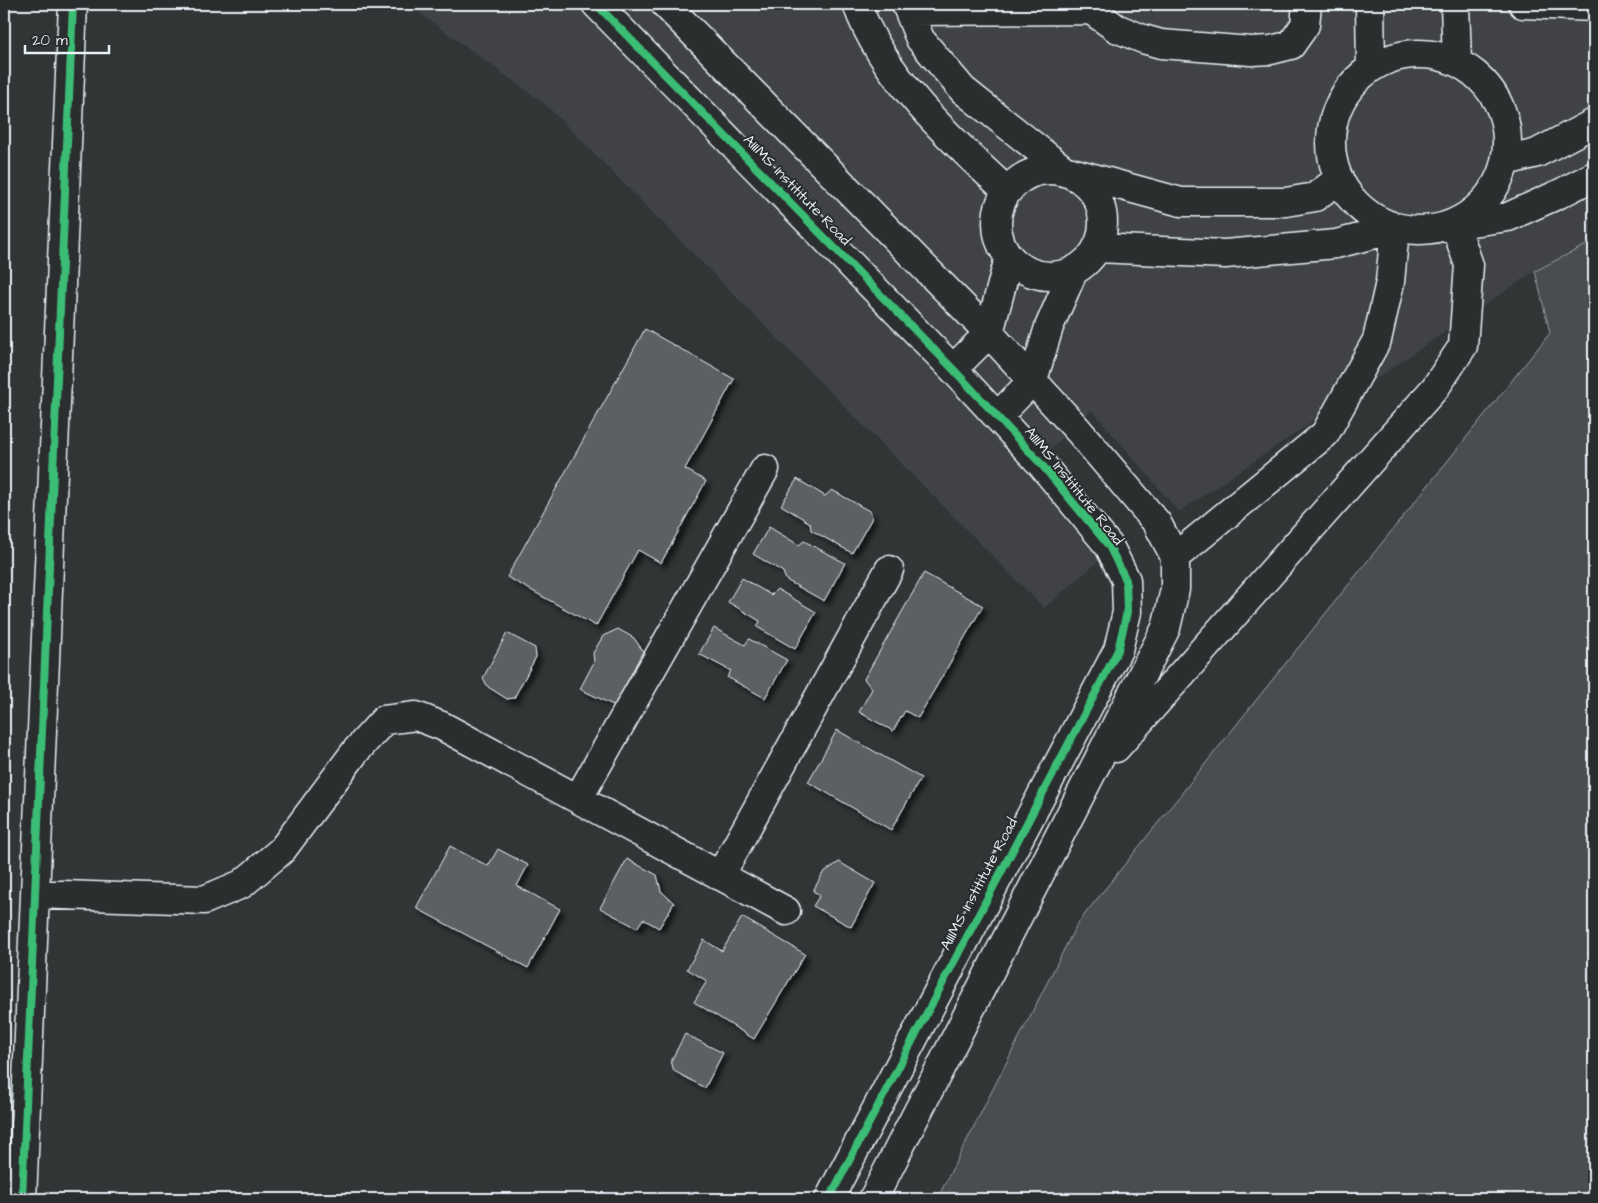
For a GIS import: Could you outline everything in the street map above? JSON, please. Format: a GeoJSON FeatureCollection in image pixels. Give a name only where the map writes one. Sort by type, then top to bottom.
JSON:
{"type":"FeatureCollection","features":[{"type":"Feature","properties":{"kind":"street"},"geometry":{"type":"LineString","coordinates":[[22,1199],[73,4]]}},
{"type":"Feature","properties":{"kind":"street","name":"AIIIMS Instititute Road"},"geometry":{"type":"LineString","coordinates":[[596,4],[953,369],[1042,465],[1109,546],[1126,580],[1127,612],[1118,650],[829,1199]]}},
{"type":"Feature","properties":{"kind":"street"},"geometry":{"type":"LineString","coordinates":[[664,4],[1033,380],[1157,523],[1175,557],[1175,589],[1166,628],[873,1199]]}},
{"type":"Feature","properties":{"kind":"street"},"geometry":{"type":"LineString","coordinates":[[857,4],[860,15],[881,54],[927,112],[964,152],[1007,191]]}},
{"type":"Feature","properties":{"kind":"street"},"geometry":{"type":"LineString","coordinates":[[1307,4],[1305,25],[1291,45],[1271,50],[1251,51],[1161,44],[1116,28],[1095,7],[908,7],[920,39],[963,90],[1064,170],[1086,182],[1097,196],[1103,213],[1103,231],[1098,248],[1088,262],[1073,272],[1056,277],[1038,276],[1022,269],[1009,258],[1000,242],[996,225],[999,207],[1007,191],[1019,179],[1036,171],[1064,170],[1181,202],[1286,202],[1315,197],[1339,179]]}},
{"type":"Feature","properties":{"kind":"street"},"geometry":{"type":"LineString","coordinates":[[1370,4],[1371,67]]}},
{"type":"Feature","properties":{"kind":"street"},"geometry":{"type":"LineString","coordinates":[[1455,4],[1457,62]]}},
{"type":"Feature","properties":{"kind":"street"},"geometry":{"type":"LineString","coordinates":[[1523,4],[1594,7]]}},
{"type":"Feature","properties":{"kind":"street"},"geometry":{"type":"LineString","coordinates":[[1395,229],[1369,216],[1348,197],[1334,172],[1330,143],[1335,114],[1349,88],[1371,67],[1399,56],[1429,54],[1457,62],[1481,79],[1499,103],[1507,131],[1506,161],[1495,188],[1477,210],[1453,225]]}},
{"type":"Feature","properties":{"kind":"street"},"geometry":{"type":"LineString","coordinates":[[1506,161],[1537,153],[1594,124]]}},
{"type":"Feature","properties":{"kind":"street"},"geometry":{"type":"LineString","coordinates":[[1098,248],[1233,253],[1336,244],[1395,229],[1424,232],[1508,216],[1559,194],[1594,176]]}},
{"type":"Feature","properties":{"kind":"street"},"geometry":{"type":"LineString","coordinates":[[1088,780],[1435,388],[1454,360],[1463,346],[1469,265],[1453,225]]}},
{"type":"Feature","properties":{"kind":"street"},"geometry":{"type":"LineString","coordinates":[[1175,557],[1325,434],[1377,340],[1390,282],[1395,229]]}},
{"type":"Feature","properties":{"kind":"street"},"geometry":{"type":"LineString","coordinates":[[953,369],[988,333],[1009,258]]}},
{"type":"Feature","properties":{"kind":"street"},"geometry":{"type":"LineString","coordinates":[[997,417],[1033,380],[1049,327],[1073,272]]}},
{"type":"Feature","properties":{"kind":"street"},"geometry":{"type":"LineString","coordinates":[[578,799],[765,470]]}},
{"type":"Feature","properties":{"kind":"street"},"geometry":{"type":"LineString","coordinates":[[720,876],[889,570]]}},
{"type":"Feature","properties":{"kind":"street"},"geometry":{"type":"LineString","coordinates":[[35,894],[204,900],[242,884],[282,850],[355,752],[384,720],[416,716],[442,726],[786,911]]}},
{"type":"Feature","properties":{"kind":"shaded area"},"geometry":{"type":"Polygon","coordinates":[[[407,4],[1594,4],[1594,241],[1535,271],[1179,512],[1092,410],[1027,471],[1100,560],[1044,608],[545,104],[407,4]]]}},
{"type":"Feature","properties":{"kind":"shaded area"},"geometry":{"type":"Polygon","coordinates":[[[1594,241],[1594,1199],[937,1199],[1077,924],[1550,333],[1535,271],[1594,241]]]}},
{"type":"Feature","properties":{"kind":"building"},"geometry":{"type":"Polygon","coordinates":[[[645,329],[734,379],[685,469],[706,481],[661,563],[638,550],[596,626],[507,577],[645,329]]]}},
{"type":"Feature","properties":{"kind":"building"},"geometry":{"type":"Polygon","coordinates":[[[797,479],[825,496],[832,490],[871,512],[872,518],[852,553],[811,530],[810,523],[781,505],[797,479]]]}},
{"type":"Feature","properties":{"kind":"building"},"geometry":{"type":"Polygon","coordinates":[[[769,527],[799,545],[804,541],[845,563],[824,601],[786,580],[783,572],[753,554],[769,527]]]}},
{"type":"Feature","properties":{"kind":"building"},"geometry":{"type":"Polygon","coordinates":[[[924,573],[983,606],[918,718],[905,711],[893,731],[859,712],[872,689],[864,679],[924,573]]]}},
{"type":"Feature","properties":{"kind":"building"},"geometry":{"type":"Polygon","coordinates":[[[742,578],[771,595],[777,589],[816,612],[795,649],[757,627],[760,621],[728,602],[742,578]]]}},
{"type":"Feature","properties":{"kind":"building"},"geometry":{"type":"Polygon","coordinates":[[[714,628],[745,645],[749,639],[787,660],[765,698],[727,677],[731,671],[699,654],[714,628]]]}},
{"type":"Feature","properties":{"kind":"building"},"geometry":{"type":"Polygon","coordinates":[[[618,629],[634,638],[643,651],[615,706],[580,689],[594,662],[593,653],[603,636],[618,629]]]}},
{"type":"Feature","properties":{"kind":"building"},"geometry":{"type":"Polygon","coordinates":[[[507,633],[535,648],[536,657],[514,698],[507,699],[488,687],[483,678],[507,633]]]}},
{"type":"Feature","properties":{"kind":"building"},"geometry":{"type":"Polygon","coordinates":[[[837,730],[921,778],[891,830],[808,782],[837,730]]]}},
{"type":"Feature","properties":{"kind":"building"},"geometry":{"type":"Polygon","coordinates":[[[450,846],[488,866],[498,849],[528,865],[517,886],[560,909],[528,968],[416,908],[450,846]]]}},
{"type":"Feature","properties":{"kind":"building"},"geometry":{"type":"Polygon","coordinates":[[[627,859],[657,875],[661,891],[674,903],[659,928],[643,919],[637,928],[600,908],[627,859]]]}},
{"type":"Feature","properties":{"kind":"building"},"geometry":{"type":"Polygon","coordinates":[[[839,862],[875,883],[851,927],[813,906],[820,895],[813,891],[823,873],[839,862]]]}},
{"type":"Feature","properties":{"kind":"building"},"geometry":{"type":"Polygon","coordinates":[[[742,917],[805,954],[754,1039],[694,1002],[707,981],[687,969],[704,940],[722,951],[742,917]]]}},
{"type":"Feature","properties":{"kind":"building"},"geometry":{"type":"Polygon","coordinates":[[[685,1034],[723,1053],[705,1088],[674,1071],[671,1061],[685,1034]]]}},
{"type":"Feature","properties":{"kind":"cycle path"},"geometry":{"type":"LineString","coordinates":[[22,1199],[73,4]]}},
{"type":"Feature","properties":{"kind":"cycle path"},"geometry":{"type":"LineString","coordinates":[[596,4],[953,369],[1042,465],[1109,546],[1126,580],[1127,612],[1118,650],[829,1199]]}}]}
